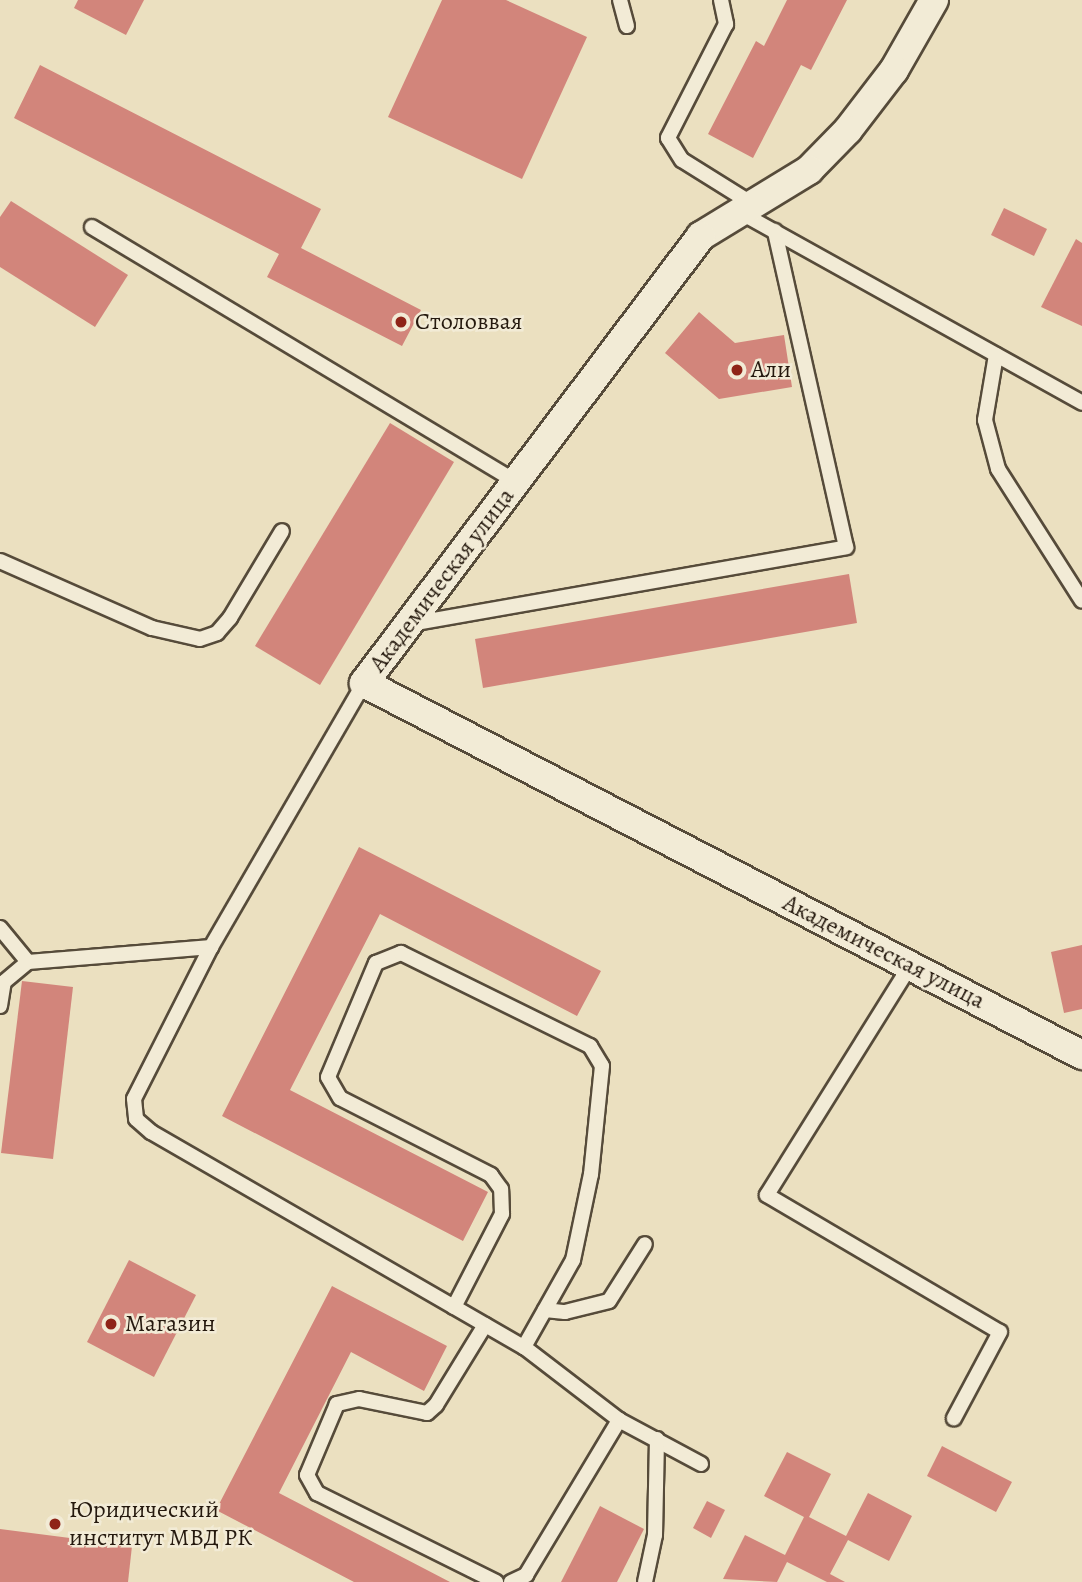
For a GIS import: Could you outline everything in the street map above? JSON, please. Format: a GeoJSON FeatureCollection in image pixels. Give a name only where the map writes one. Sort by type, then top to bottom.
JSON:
{"type":"FeatureCollection","features":[{"type":"Feature","properties":{"kind":"street","name":"Академическая улица"},"geometry":{"type":"LineString","coordinates":[[934,0],[894,70],[848,130],[809,170],[701,236],[365,683],[910,966],[1074,1045]]}},
{"type":"Feature","properties":{"kind":"lane"},"geometry":{"type":"LineString","coordinates":[[620,0],[627,26]]}},
{"type":"Feature","properties":{"kind":"lane"},"geometry":{"type":"LineString","coordinates":[[721,0],[726,24],[668,138],[682,160],[749,209],[775,232],[1082,403]]}},
{"type":"Feature","properties":{"kind":"lane"},"geometry":{"type":"LineString","coordinates":[[92,227],[516,482]]}},
{"type":"Feature","properties":{"kind":"lane"},"geometry":{"type":"LineString","coordinates":[[408,625],[846,547],[775,232]]}},
{"type":"Feature","properties":{"kind":"lane"},"geometry":{"type":"LineString","coordinates":[[996,355],[985,420],[998,469],[1082,601]]}},
{"type":"Feature","properties":{"kind":"lane"},"geometry":{"type":"LineString","coordinates":[[0,561],[152,628],[200,639],[217,633],[230,618],[282,531]]}},
{"type":"Feature","properties":{"kind":"lane"},"geometry":{"type":"LineString","coordinates":[[365,683],[211,947],[134,1099],[136,1119],[151,1132],[524,1347],[619,1420],[701,1464]]}},
{"type":"Feature","properties":{"kind":"lane"},"geometry":{"type":"LineString","coordinates":[[0,928],[28,962]]}},
{"type":"Feature","properties":{"kind":"lane"},"geometry":{"type":"LineString","coordinates":[[0,1006],[4,982],[28,962],[211,947]]}},
{"type":"Feature","properties":{"kind":"lane"},"geometry":{"type":"LineString","coordinates":[[454,1307],[502,1214],[501,1189],[491,1175],[340,1098],[328,1077],[376,963],[401,953],[590,1046],[602,1066],[591,1174],[573,1260],[524,1347]]}},
{"type":"Feature","properties":{"kind":"lane"},"geometry":{"type":"LineString","coordinates":[[910,966],[767,1195],[1000,1332],[954,1418]]}},
{"type":"Feature","properties":{"kind":"lane"},"geometry":{"type":"LineString","coordinates":[[545,1310],[565,1312],[609,1301],[645,1244]]}},
{"type":"Feature","properties":{"kind":"lane"},"geometry":{"type":"LineString","coordinates":[[485,1325],[427,1413],[359,1399],[337,1404],[307,1475],[317,1493],[496,1582]]}},
{"type":"Feature","properties":{"kind":"lane"},"geometry":{"type":"LineString","coordinates":[[511,1582],[526,1574],[619,1420]]}},
{"type":"Feature","properties":{"kind":"lane"},"geometry":{"type":"LineString","coordinates":[[645,1582],[655,1535],[657,1439]]}},
{"type":"Feature","properties":{"kind":"building"},"geometry":{"type":"Polygon","coordinates":[[[78,0],[144,0],[126,35],[74,8],[78,0]]]}},
{"type":"Feature","properties":{"kind":"building"},"geometry":{"type":"Polygon","coordinates":[[[442,0],[506,0],[587,37],[522,179],[388,117],[442,0]]]}},
{"type":"Feature","properties":{"kind":"building"},"geometry":{"type":"Polygon","coordinates":[[[787,0],[847,0],[811,70],[801,65],[753,158],[708,134],[756,41],[764,46],[787,0]]]}},
{"type":"Feature","properties":{"kind":"building"},"geometry":{"type":"Polygon","coordinates":[[[40,65],[321,209],[301,248],[421,310],[402,346],[267,277],[279,254],[14,118],[40,65]]]}},
{"type":"Feature","properties":{"kind":"building"},"geometry":{"type":"Polygon","coordinates":[[[11,201],[128,275],[95,327],[0,267],[0,217],[11,201]]]}},
{"type":"Feature","properties":{"kind":"building"},"geometry":{"type":"Polygon","coordinates":[[[1004,208],[1047,229],[1034,256],[991,235],[1004,208]]]}},
{"type":"Feature","properties":{"kind":"building"},"geometry":{"type":"Polygon","coordinates":[[[1076,239],[1082,243],[1082,326],[1041,307],[1076,239]]]}},
{"type":"Feature","properties":{"kind":"building","name":"Али"},"geometry":{"type":"Polygon","coordinates":[[[699,312],[735,343],[784,335],[792,387],[719,399],[665,353],[699,312]]]}},
{"type":"Feature","properties":{"kind":"building"},"geometry":{"type":"Polygon","coordinates":[[[390,423],[454,462],[320,685],[255,646],[390,423]]]}},
{"type":"Feature","properties":{"kind":"building"},"geometry":{"type":"Polygon","coordinates":[[[849,574],[857,623],[483,688],[475,639],[849,574]]]}},
{"type":"Feature","properties":{"kind":"building"},"geometry":{"type":"Polygon","coordinates":[[[359,847],[601,971],[577,1016],[380,914],[290,1090],[488,1192],[463,1241],[222,1116],[359,847]]]}},
{"type":"Feature","properties":{"kind":"building"},"geometry":{"type":"Polygon","coordinates":[[[1082,945],[1082,1009],[1064,1013],[1051,952],[1082,945]]]}},
{"type":"Feature","properties":{"kind":"building"},"geometry":{"type":"Polygon","coordinates":[[[22,981],[73,987],[53,1159],[1,1153],[22,981]]]}},
{"type":"Feature","properties":{"kind":"building"},"geometry":{"type":"Polygon","coordinates":[[[129,1260],[196,1295],[154,1377],[87,1342],[129,1260]]]}},
{"type":"Feature","properties":{"kind":"building"},"geometry":{"type":"Polygon","coordinates":[[[332,1286],[447,1346],[424,1391],[351,1352],[279,1493],[450,1582],[354,1582],[216,1510],[332,1286]]]}},
{"type":"Feature","properties":{"kind":"building"},"geometry":{"type":"Polygon","coordinates":[[[942,1446],[1012,1482],[996,1512],[927,1476],[942,1446]]]}},
{"type":"Feature","properties":{"kind":"building"},"geometry":{"type":"Polygon","coordinates":[[[787,1452],[831,1474],[809,1517],[846,1536],[868,1493],[912,1516],[889,1561],[848,1540],[830,1574],[845,1582],[827,1582],[787,1562],[777,1582],[723,1579],[745,1535],[785,1555],[804,1517],[764,1496],[787,1452]]]}},
{"type":"Feature","properties":{"kind":"building"},"geometry":{"type":"Polygon","coordinates":[[[707,1501],[725,1510],[711,1538],[693,1528],[707,1501]]]}},
{"type":"Feature","properties":{"kind":"building"},"geometry":{"type":"Polygon","coordinates":[[[600,1506],[644,1529],[617,1582],[561,1582],[600,1506]]]}},
{"type":"Feature","properties":{"kind":"building"},"geometry":{"type":"Polygon","coordinates":[[[0,1529],[132,1546],[128,1582],[0,1582],[0,1529]]]}},
{"type":"Feature","properties":{"kind":"place","name":"Столоввая"},"geometry":{"type":"Point","coordinates":[401,322]}},
{"type":"Feature","properties":{"kind":"place","name":"Али"},"geometry":{"type":"Point","coordinates":[737,370]}},
{"type":"Feature","properties":{"kind":"place","name":"Магазин"},"geometry":{"type":"Point","coordinates":[111,1324]}},
{"type":"Feature","properties":{"kind":"place","name":"Юридический институт МВД РК"},"geometry":{"type":"Point","coordinates":[55,1524]}}]}
